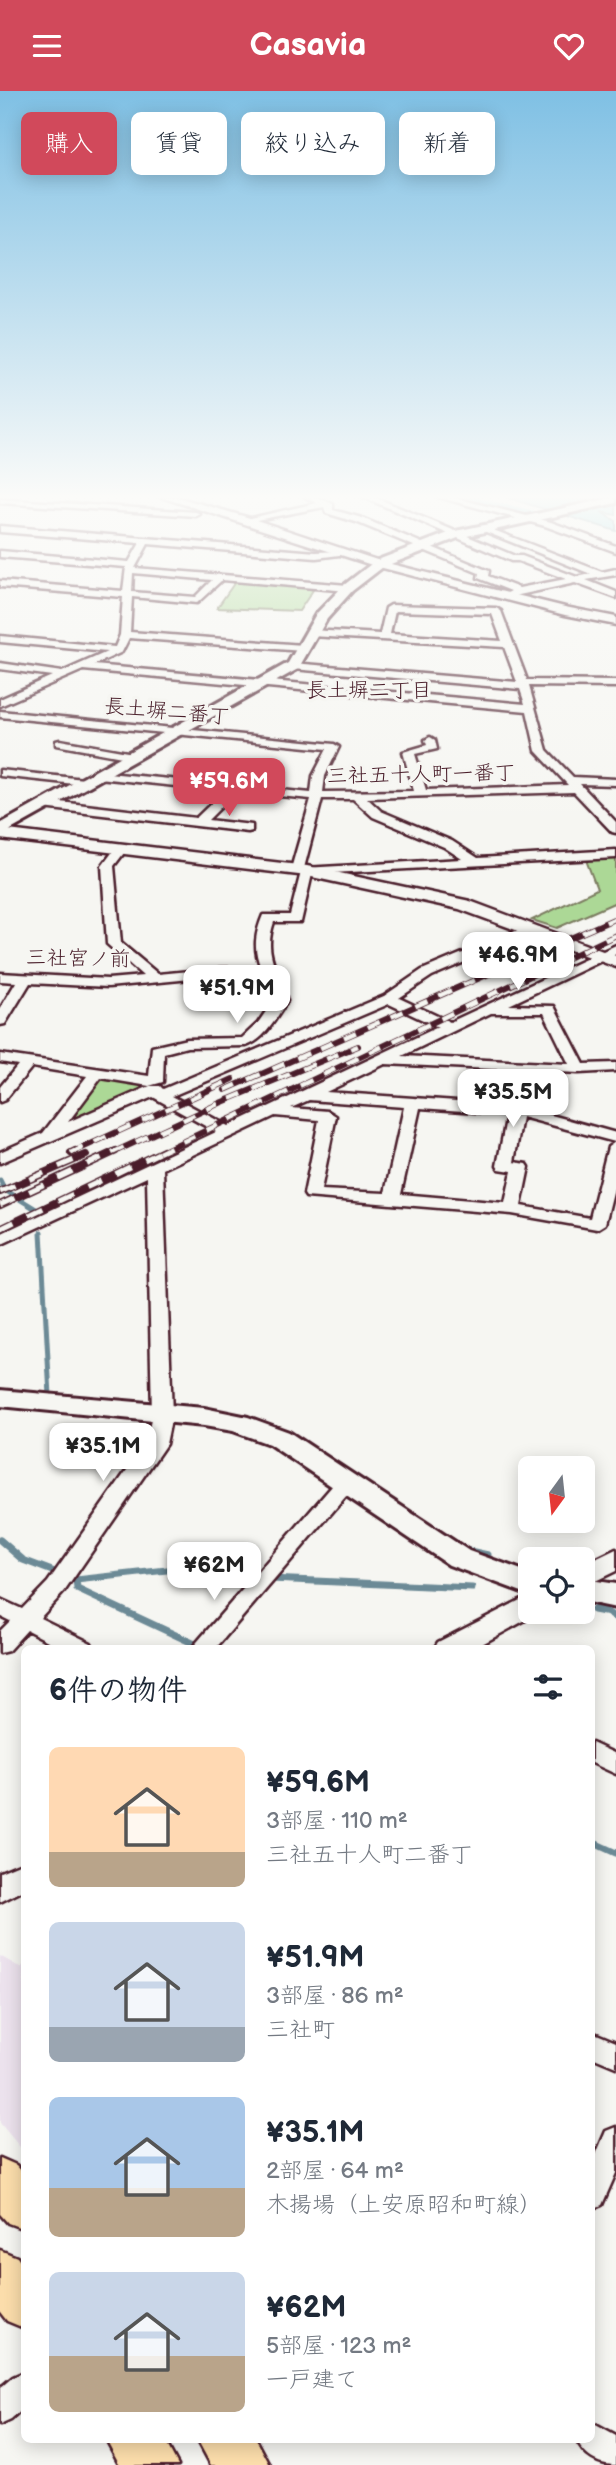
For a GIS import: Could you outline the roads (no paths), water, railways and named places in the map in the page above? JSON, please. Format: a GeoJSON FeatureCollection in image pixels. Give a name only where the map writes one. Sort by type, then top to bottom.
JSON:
{"type":"FeatureCollection","features":[{"type":"Feature","properties":{"kind":"main road"},"geometry":{"type":"LineString","coordinates":[[0,832],[43,804],[293,666],[321,617],[330,608]]}},
{"type":"Feature","properties":{"kind":"main road"},"geometry":{"type":"LineString","coordinates":[[0,1398],[204,1417],[238,1423],[279,1437],[459,1558],[518,1593]]}},
{"type":"Feature","properties":{"kind":"main road"},"geometry":{"type":"LineString","coordinates":[[595,1591],[616,1597]]}},
{"type":"Feature","properties":{"kind":"main road"},"geometry":{"type":"LineString","coordinates":[[0,2180],[21,2204]]}},
{"type":"Feature","properties":{"kind":"main road"},"geometry":{"type":"LineString","coordinates":[[0,2274],[21,2300]]}},
{"type":"Feature","properties":{"kind":"main road"},"geometry":{"type":"LineString","coordinates":[[134,2443],[152,2465]]}},
{"type":"Feature","properties":{"kind":"main road"},"geometry":{"type":"LineString","coordinates":[[225,2443],[243,2465]]}},
{"type":"Feature","properties":{"kind":"street"},"geometry":{"type":"LineString","coordinates":[[0,703],[119,650],[125,635],[126,608]]}},
{"type":"Feature","properties":{"kind":"street"},"geometry":{"type":"LineString","coordinates":[[384,639],[391,608],[496,611],[499,608]]}},
{"type":"Feature","properties":{"kind":"street"},"geometry":{"type":"LineString","coordinates":[[564,608],[616,621]]}},
{"type":"Feature","properties":{"kind":"street"},"geometry":{"type":"LineString","coordinates":[[496,611],[532,708],[542,751],[616,829]]}},
{"type":"Feature","properties":{"kind":"street"},"geometry":{"type":"LineString","coordinates":[[311,633],[508,644]]}},
{"type":"Feature","properties":{"kind":"street"},"geometry":{"type":"LineString","coordinates":[[125,635],[303,648]]}},
{"type":"Feature","properties":{"kind":"street"},"geometry":{"type":"LineString","coordinates":[[0,639],[119,650]]}},
{"type":"Feature","properties":{"kind":"street"},"geometry":{"type":"LineString","coordinates":[[0,666],[64,675]]}},
{"type":"Feature","properties":{"kind":"street"},"geometry":{"type":"LineString","coordinates":[[293,666],[523,685],[616,684]]}},
{"type":"Feature","properties":{"kind":"street"},"geometry":{"type":"LineString","coordinates":[[83,667],[532,708]]}},
{"type":"Feature","properties":{"kind":"street","name":"長土塀二番丁"},"geometry":{"type":"LineString","coordinates":[[0,714],[330,746],[333,747],[318,776],[316,795]]}},
{"type":"Feature","properties":{"kind":"street"},"geometry":{"type":"LineString","coordinates":[[421,793],[409,752],[433,747],[430,740]]}},
{"type":"Feature","properties":{"kind":"street"},"geometry":{"type":"LineString","coordinates":[[60,743],[133,756]]}},
{"type":"Feature","properties":{"kind":"street"},"geometry":{"type":"LineString","coordinates":[[0,773],[84,782]]}},
{"type":"Feature","properties":{"kind":"street","name":"三社五十人町一番丁"},"geometry":{"type":"LineString","coordinates":[[98,775],[316,795],[519,792],[573,783],[616,782]]}},
{"type":"Feature","properties":{"kind":"street"},"geometry":{"type":"LineString","coordinates":[[199,822],[233,789]]}},
{"type":"Feature","properties":{"kind":"street"},"geometry":{"type":"LineString","coordinates":[[355,794],[377,814],[448,844],[474,861]]}},
{"type":"Feature","properties":{"kind":"street"},"geometry":{"type":"LineString","coordinates":[[155,1086],[157,1050],[187,1043],[246,1042],[253,1037],[280,1001],[274,977],[268,972],[262,941],[268,918],[296,919],[316,795]]}},
{"type":"Feature","properties":{"kind":"street"},"geometry":{"type":"LineString","coordinates":[[43,804],[248,828]]}},
{"type":"Feature","properties":{"kind":"street"},"geometry":{"type":"LineString","coordinates":[[0,832],[302,870],[464,905],[611,956]]}},
{"type":"Feature","properties":{"kind":"street"},"geometry":{"type":"LineString","coordinates":[[121,849],[107,866],[114,944],[155,979]]}},
{"type":"Feature","properties":{"kind":"street"},"geometry":{"type":"LineString","coordinates":[[302,870],[616,855]]}},
{"type":"Feature","properties":{"kind":"street"},"geometry":{"type":"LineString","coordinates":[[0,1158],[155,1086],[289,1043],[389,999],[427,973],[530,929]]}},
{"type":"Feature","properties":{"kind":"street"},"geometry":{"type":"LineString","coordinates":[[0,1240],[303,1094],[487,1009],[611,956]]}},
{"type":"Feature","properties":{"kind":"street","name":"三社宮ノ前"},"geometry":{"type":"LineString","coordinates":[[0,977],[108,983],[222,972],[268,972]]}},
{"type":"Feature","properties":{"kind":"street"},"geometry":{"type":"LineString","coordinates":[[0,1021],[25,979]]}},
{"type":"Feature","properties":{"kind":"street"},"geometry":{"type":"LineString","coordinates":[[389,999],[449,1027]]}},
{"type":"Feature","properties":{"kind":"street"},"geometry":{"type":"LineString","coordinates":[[487,1009],[549,1009],[579,1069]]}},
{"type":"Feature","properties":{"kind":"street"},"geometry":{"type":"LineString","coordinates":[[253,1037],[289,1043]]}},
{"type":"Feature","properties":{"kind":"street"},"geometry":{"type":"LineString","coordinates":[[0,1058],[97,1073],[155,1086],[227,1132]]}},
{"type":"Feature","properties":{"kind":"street"},"geometry":{"type":"LineString","coordinates":[[382,1059],[579,1069],[616,1067]]}},
{"type":"Feature","properties":{"kind":"street"},"geometry":{"type":"LineString","coordinates":[[0,1097],[29,1062]]}},
{"type":"Feature","properties":{"kind":"street"},"geometry":{"type":"LineString","coordinates":[[49,1136],[97,1073]]}},
{"type":"Feature","properties":{"kind":"street"},"geometry":{"type":"LineString","coordinates":[[303,1094],[515,1110],[616,1138]]}},
{"type":"Feature","properties":{"kind":"street"},"geometry":{"type":"LineString","coordinates":[[392,1198],[413,1103]]}},
{"type":"Feature","properties":{"kind":"street"},"geometry":{"type":"LineString","coordinates":[[512,1209],[521,1167],[505,1166],[515,1110]]}},
{"type":"Feature","properties":{"kind":"street"},"geometry":{"type":"LineString","coordinates":[[270,1111],[328,1116],[312,1194],[512,1209],[597,1224],[616,1147]]}},
{"type":"Feature","properties":{"kind":"street"},"geometry":{"type":"LineString","coordinates":[[0,1645],[56,1587],[156,1444],[162,1415],[155,1167]]}},
{"type":"Feature","properties":{"kind":"street"},"geometry":{"type":"LineString","coordinates":[[206,1644],[346,1483]]}},
{"type":"Feature","properties":{"kind":"street"},"geometry":{"type":"LineString","coordinates":[[595,1570],[616,1559]]}},
{"type":"Feature","properties":{"kind":"street"},"geometry":{"type":"LineString","coordinates":[[454,1645],[518,1605]]}},
{"type":"Feature","properties":{"kind":"street"},"geometry":{"type":"LineString","coordinates":[[0,1607],[75,1645]]}},
{"type":"Feature","properties":{"kind":"street"},"geometry":{"type":"LineString","coordinates":[[595,1754],[616,1765]]}},
{"type":"Feature","properties":{"kind":"street"},"geometry":{"type":"LineString","coordinates":[[0,1888],[21,1877]]}},
{"type":"Feature","properties":{"kind":"street"},"geometry":{"type":"LineString","coordinates":[[595,2044],[616,2055]]}},
{"type":"Feature","properties":{"kind":"street"},"geometry":{"type":"LineString","coordinates":[[595,2188],[616,2140]]}},
{"type":"Feature","properties":{"kind":"street"},"geometry":{"type":"LineString","coordinates":[[0,2409],[21,2391]]}},
{"type":"Feature","properties":{"kind":"street"},"geometry":{"type":"LineString","coordinates":[[595,2441],[616,2455]]}},
{"type":"Feature","properties":{"kind":"waterway"},"geometry":{"type":"LineString","coordinates":[[0,1180],[5,1190],[39,1211]]}},
{"type":"Feature","properties":{"kind":"waterway"},"geometry":{"type":"LineString","coordinates":[[41,1232],[50,1396],[54,1396]]}},
{"type":"Feature","properties":{"kind":"waterway"},"geometry":{"type":"LineString","coordinates":[[0,1540],[23,1560],[60,1574]]}},
{"type":"Feature","properties":{"kind":"waterway"},"geometry":{"type":"LineString","coordinates":[[465,1550],[488,1555]]}},
{"type":"Feature","properties":{"kind":"waterway"},"geometry":{"type":"LineString","coordinates":[[76,1580],[194,1567],[261,1577]]}},
{"type":"Feature","properties":{"kind":"waterway"},"geometry":{"type":"LineString","coordinates":[[69,1577],[76,1580]]}},
{"type":"Feature","properties":{"kind":"waterway"},"geometry":{"type":"LineString","coordinates":[[270,1579],[472,1588]]}},
{"type":"Feature","properties":{"kind":"waterway"},"geometry":{"type":"LineString","coordinates":[[76,1580],[77,1589],[197,1645]]}},
{"type":"Feature","properties":{"kind":"waterway"},"geometry":{"type":"LineString","coordinates":[[597,1606],[616,1618]]}},
{"type":"Feature","properties":{"kind":"waterway"},"geometry":{"type":"LineString","coordinates":[[595,1610],[604,1612]]}},
{"type":"Feature","properties":{"kind":"waterway"},"geometry":{"type":"LineString","coordinates":[[595,1843],[616,1853]]}},
{"type":"Feature","properties":{"kind":"railway"},"geometry":{"type":"LineString","coordinates":[[225,1090],[616,918]]}},
{"type":"Feature","properties":{"kind":"railway"},"geometry":{"type":"LineString","coordinates":[[159,1153],[616,935]]}},
{"type":"Feature","properties":{"kind":"railway"},"geometry":{"type":"LineString","coordinates":[[112,1153],[220,1103],[358,1046]]}},
{"type":"Feature","properties":{"kind":"railway"},"geometry":{"type":"LineString","coordinates":[[75,1151],[71,1153],[233,1079]]}},
{"type":"Feature","properties":{"kind":"railway"},"geometry":{"type":"LineString","coordinates":[[0,1205],[116,1151]]}},
{"type":"Feature","properties":{"kind":"railway"},"geometry":{"type":"LineString","coordinates":[[0,1229],[163,1151]]}},
{"type":"Feature","properties":{"kind":"railway"},"geometry":{"type":"LineString","coordinates":[[0,1192],[86,1155]]}},
{"type":"Feature","properties":{"kind":"district","name":"長土塀二丁目"},"geometry":{"type":"Point","coordinates":[369,690]}}]}
